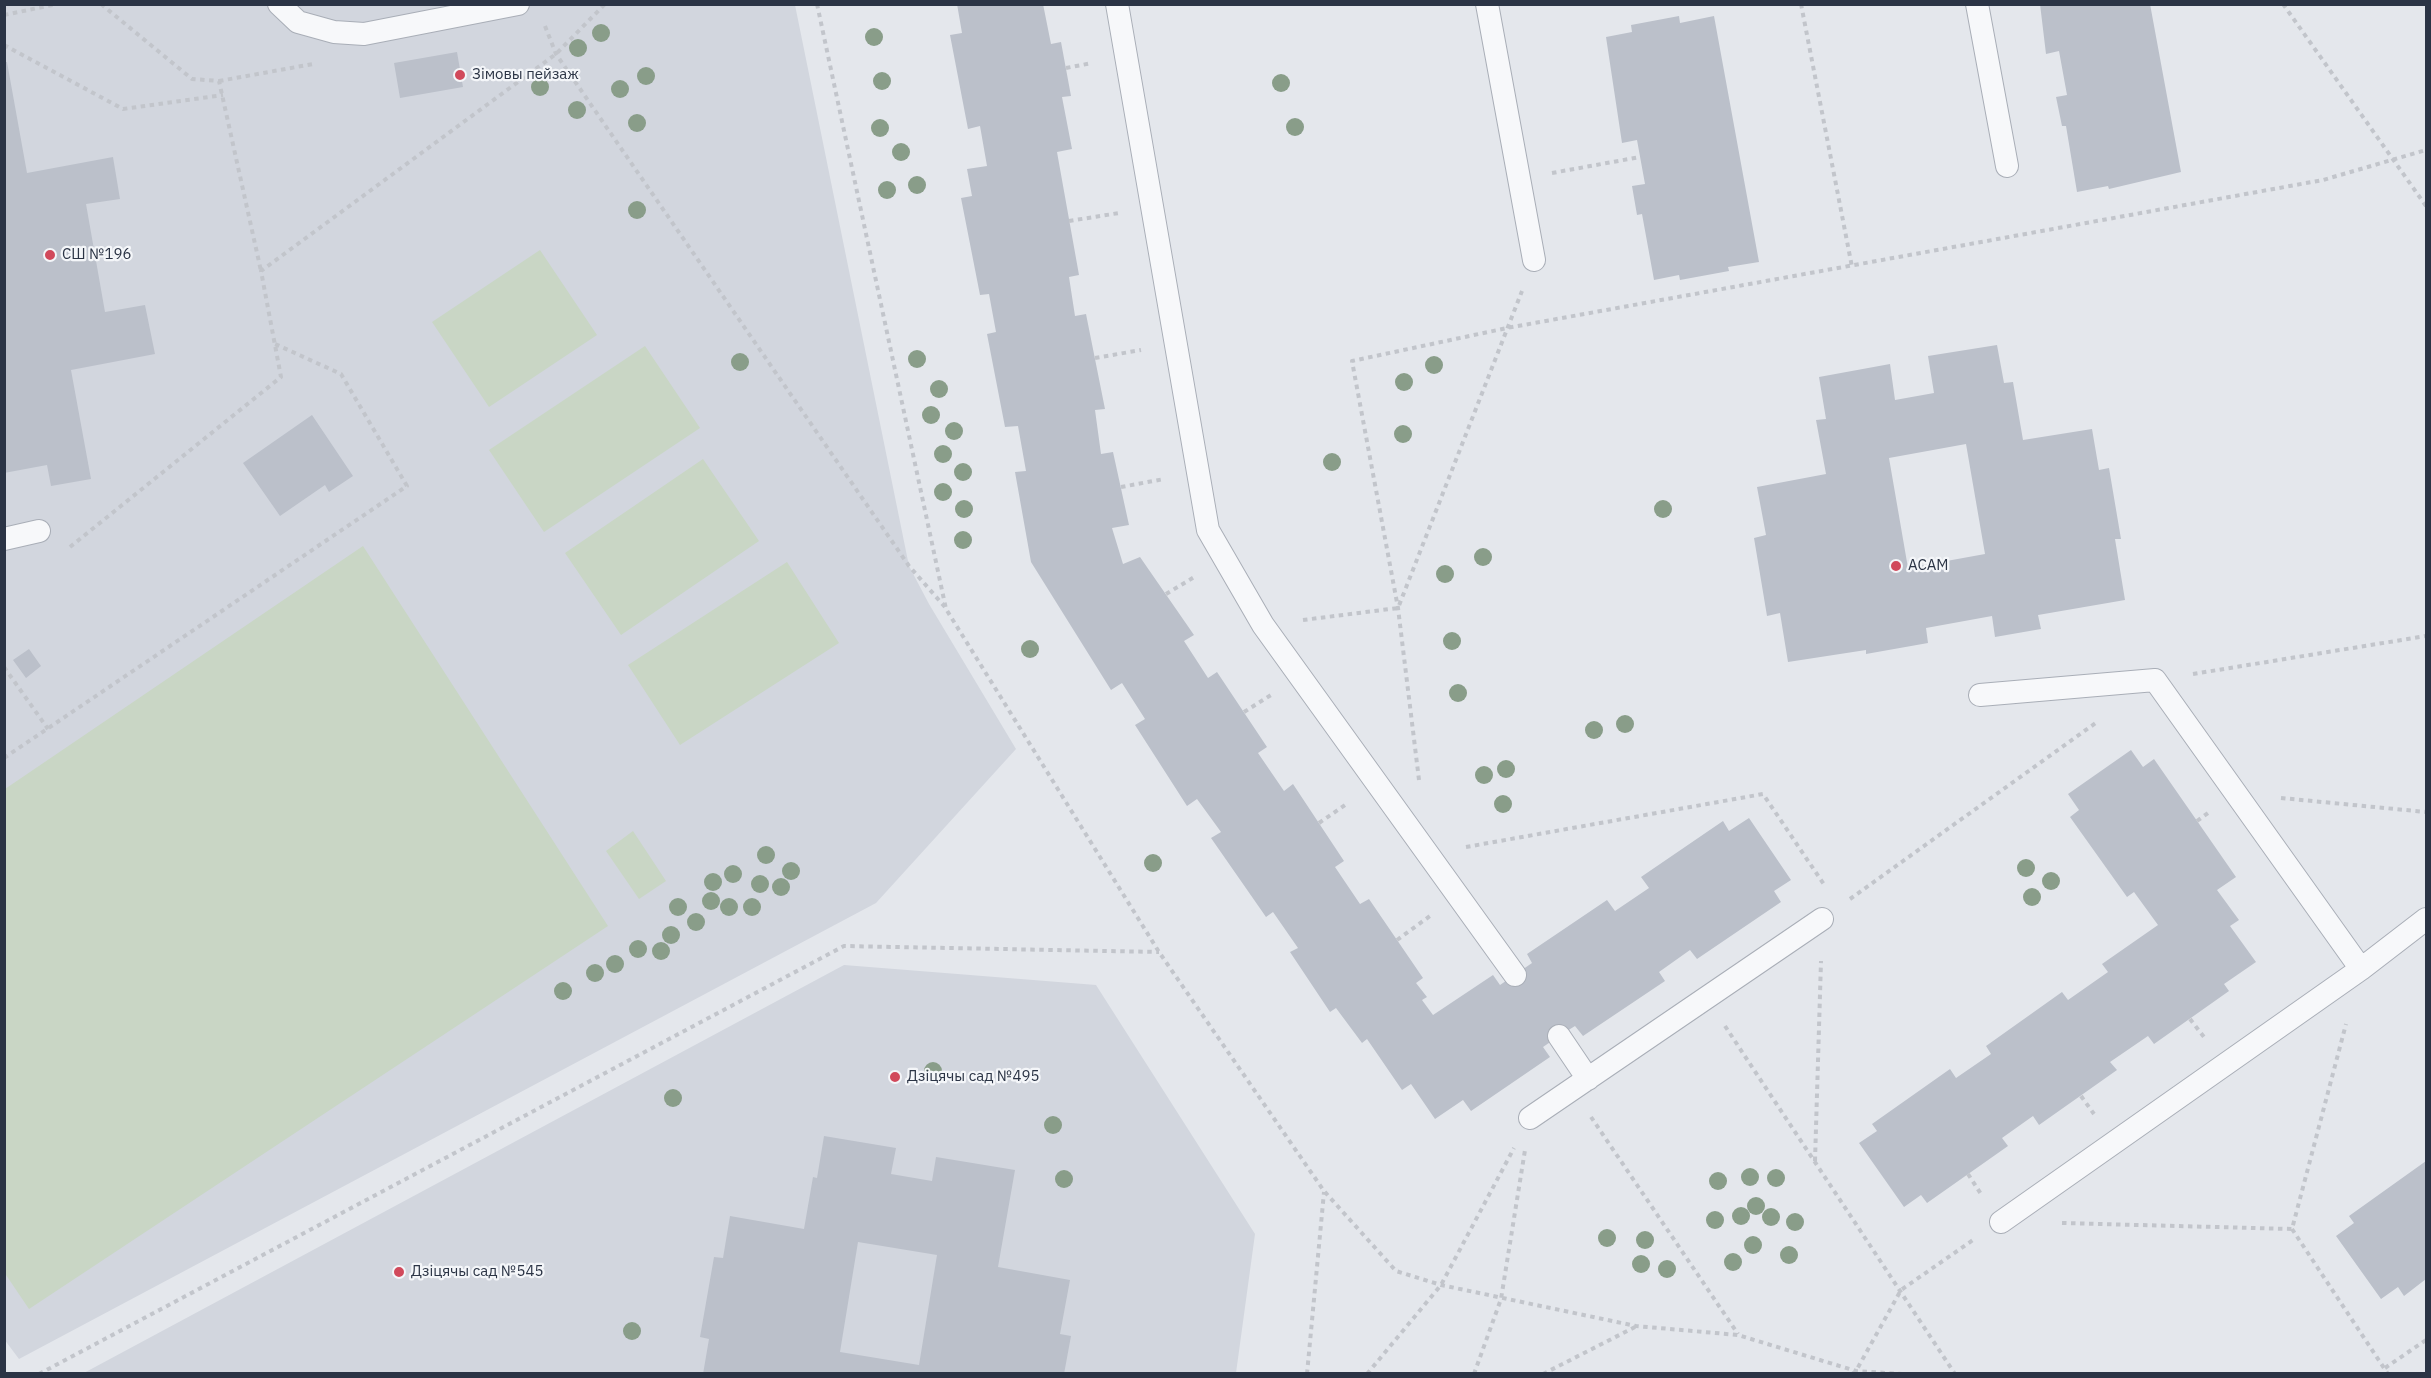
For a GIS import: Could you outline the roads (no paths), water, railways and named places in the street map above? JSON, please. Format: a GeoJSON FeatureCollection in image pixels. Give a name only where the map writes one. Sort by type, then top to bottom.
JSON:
{"type":"FeatureCollection","features":[{"type":"Feature","properties":{"kind":"lane"},"geometry":{"type":"LineString","coordinates":[[279,4],[298,22],[334,32],[364,34],[518,4]]}},
{"type":"Feature","properties":{"kind":"lane"},"geometry":{"type":"LineString","coordinates":[[1117,4],[1208,530],[1263,625],[1515,975]]}},
{"type":"Feature","properties":{"kind":"lane"},"geometry":{"type":"LineString","coordinates":[[1487,4],[1534,260]]}},
{"type":"Feature","properties":{"kind":"lane"},"geometry":{"type":"LineString","coordinates":[[1977,4],[2007,166]]}},
{"type":"Feature","properties":{"kind":"lane"},"geometry":{"type":"LineString","coordinates":[[4,538],[39,531]]}},
{"type":"Feature","properties":{"kind":"lane"},"geometry":{"type":"LineString","coordinates":[[1980,695],[2155,680],[2361,969]]}},
{"type":"Feature","properties":{"kind":"lane"},"geometry":{"type":"LineString","coordinates":[[1530,1118],[1830,913]]}},
{"type":"Feature","properties":{"kind":"lane"},"geometry":{"type":"LineString","coordinates":[[2001,1222],[2361,969],[2427,919]]}},
{"type":"Feature","properties":{"kind":"lane"},"geometry":{"type":"LineString","coordinates":[[1559,1036],[1580,1084]]}},
{"type":"Feature","properties":{"kind":"place","name":"Зімовы пейзаж"},"geometry":{"type":"Point","coordinates":[460,75]}},
{"type":"Feature","properties":{"kind":"place","name":"СШ №196"},"geometry":{"type":"Point","coordinates":[50,255]}},
{"type":"Feature","properties":{"kind":"place","name":"АСАМ"},"geometry":{"type":"Point","coordinates":[1896,566]}},
{"type":"Feature","properties":{"kind":"place","name":"Дзіцячы сад №495"},"geometry":{"type":"Point","coordinates":[895,1077]}},
{"type":"Feature","properties":{"kind":"place","name":"Дзіцячы сад №545"},"geometry":{"type":"Point","coordinates":[399,1272]}}]}
